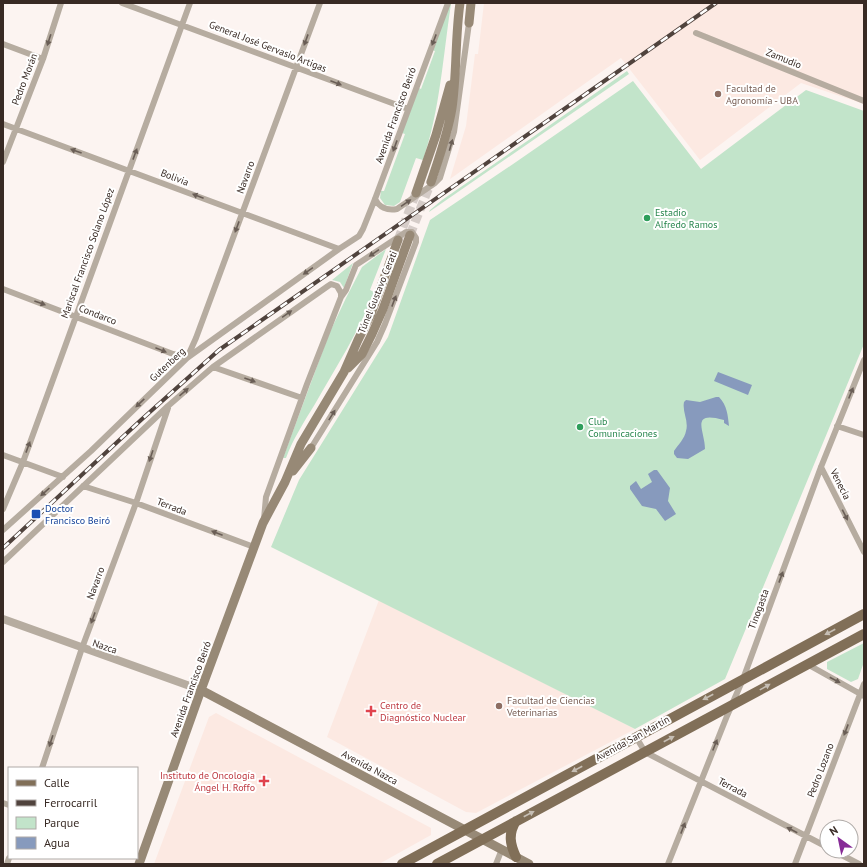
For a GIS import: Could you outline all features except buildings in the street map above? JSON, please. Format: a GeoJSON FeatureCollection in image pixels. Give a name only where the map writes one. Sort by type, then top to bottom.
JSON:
{"type":"FeatureCollection","features":[{"type":"Feature","properties":{"kind":"main road"},"geometry":{"type":"LineString","coordinates":[[431,182],[452,108],[460,3]]}},
{"type":"Feature","properties":{"kind":"main road"},"geometry":{"type":"LineString","coordinates":[[469,23],[471,3]]}},
{"type":"Feature","properties":{"kind":"main road"},"geometry":{"type":"LineString","coordinates":[[416,193],[436,135],[455,69]]}},
{"type":"Feature","properties":{"kind":"main road","name":"Túnel Gustavo Cerati"},"geometry":{"type":"LineString","coordinates":[[344,372],[362,354],[372,334],[383,309],[410,235]]}},
{"type":"Feature","properties":{"kind":"main road","name":"Túnel Gustavo Cerati"},"geometry":{"type":"LineString","coordinates":[[285,482],[302,444],[344,372],[371,314],[398,240]]}},
{"type":"Feature","properties":{"kind":"main road"},"geometry":{"type":"LineString","coordinates":[[285,482],[311,448]]}},
{"type":"Feature","properties":{"kind":"main road","name":"Avenida Francisco Beiró"},"geometry":{"type":"LineString","coordinates":[[139,864],[140,854],[263,522],[285,482]]}},
{"type":"Feature","properties":{"kind":"main road","name":"Avenida San Martín"},"geometry":{"type":"LineString","coordinates":[[402,864],[864,614]]}},
{"type":"Feature","properties":{"kind":"main road","name":"Avenida San Martín"},"geometry":{"type":"LineString","coordinates":[[437,864],[864,634]]}},
{"type":"Feature","properties":{"kind":"main road","name":"Avenida Nazca"},"geometry":{"type":"LineString","coordinates":[[201,690],[529,864]]}},
{"type":"Feature","properties":{"kind":"main road"},"geometry":{"type":"LineString","coordinates":[[516,821],[510,832],[510,840],[516,857]]}},
{"type":"Feature","properties":{"kind":"street","name":"Pedro Morán"},"geometry":{"type":"LineString","coordinates":[[3,162],[43,59],[61,3]]}},
{"type":"Feature","properties":{"kind":"street","name":"General José Gervasio Artigas"},"geometry":{"type":"LineString","coordinates":[[122,3],[408,109]]}},
{"type":"Feature","properties":{"kind":"street","name":"Mariscal Francisco Solano López"},"geometry":{"type":"LineString","coordinates":[[3,509],[23,462],[190,3]]}},
{"type":"Feature","properties":{"kind":"street","name":"Navarro"},"geometry":{"type":"LineString","coordinates":[[187,358],[320,3]]}},
{"type":"Feature","properties":{"kind":"street","name":"Avenida Francisco Beiró"},"geometry":{"type":"LineString","coordinates":[[360,233],[375,199],[448,3]]}},
{"type":"Feature","properties":{"kind":"street"},"geometry":{"type":"LineString","coordinates":[[375,199],[381,207],[390,210],[397,210],[435,184],[440,178],[454,132],[469,23]]}},
{"type":"Feature","properties":{"kind":"street","name":"Zamudio"},"geometry":{"type":"LineString","coordinates":[[696,34],[864,101]]}},
{"type":"Feature","properties":{"kind":"street"},"geometry":{"type":"LineString","coordinates":[[3,44],[43,59]]}},
{"type":"Feature","properties":{"kind":"street","name":"Bolivia"},"geometry":{"type":"LineString","coordinates":[[3,124],[339,249]]}},
{"type":"Feature","properties":{"kind":"street","name":"Avenida Francisco Beiró"},"geometry":{"type":"LineString","coordinates":[[263,522],[266,497],[341,297],[346,290],[358,264],[406,232],[411,232],[414,234],[416,242],[382,332],[311,448]]}},
{"type":"Feature","properties":{"kind":"street","name":"Gutenberg"},"geometry":{"type":"LineString","coordinates":[[3,530],[63,477],[187,358],[359,236],[360,233]]}},
{"type":"Feature","properties":{"kind":"street"},"geometry":{"type":"LineString","coordinates":[[3,562],[168,406],[213,367],[331,284],[336,286],[341,293],[341,297]]}},
{"type":"Feature","properties":{"kind":"street","name":"Condarco"},"geometry":{"type":"LineString","coordinates":[[3,289],[187,358]]}},
{"type":"Feature","properties":{"kind":"street","name":"Tinogasta"},"geometry":{"type":"LineString","coordinates":[[668,864],[700,781],[743,679],[821,467],[864,360]]}},
{"type":"Feature","properties":{"kind":"street"},"geometry":{"type":"LineString","coordinates":[[213,367],[302,398]]}},
{"type":"Feature","properties":{"kind":"street","name":"Navarro"},"geometry":{"type":"LineString","coordinates":[[42,767],[82,648],[136,503],[168,406]]}},
{"type":"Feature","properties":{"kind":"street"},"geometry":{"type":"LineString","coordinates":[[837,426],[864,435]]}},
{"type":"Feature","properties":{"kind":"street"},"geometry":{"type":"LineString","coordinates":[[3,455],[63,477]]}},
{"type":"Feature","properties":{"kind":"street","name":"Venecia"},"geometry":{"type":"LineString","coordinates":[[821,467],[864,552]]}},
{"type":"Feature","properties":{"kind":"street","name":"Terrada"},"geometry":{"type":"LineString","coordinates":[[83,486],[136,503],[254,547]]}},
{"type":"Feature","properties":{"kind":"street","name":"Nazca"},"geometry":{"type":"LineString","coordinates":[[3,619],[201,690]]}},
{"type":"Feature","properties":{"kind":"street"},"geometry":{"type":"LineString","coordinates":[[807,664],[862,695]]}},
{"type":"Feature","properties":{"kind":"street","name":"Pedro Lozano"},"geometry":{"type":"LineString","coordinates":[[795,864],[862,695],[864,684]]}},
{"type":"Feature","properties":{"kind":"street"},"geometry":{"type":"LineString","coordinates":[[636,737],[645,752]]}},
{"type":"Feature","properties":{"kind":"street","name":"Terrada"},"geometry":{"type":"LineString","coordinates":[[645,752],[819,844]]}},
{"type":"Feature","properties":{"kind":"street"},"geometry":{"type":"LineString","coordinates":[[496,864],[502,849]]}},
{"type":"Feature","properties":{"kind":"street"},"geometry":{"type":"LineString","coordinates":[[849,859],[859,864]]}},
{"type":"Feature","properties":{"kind":"shaded area","name":"Facultad de Agronomía - UBA"},"geometry":{"type":"Polygon","coordinates":[[[484,3],[864,3],[864,104],[801,83],[700,160],[621,58],[450,179],[466,126],[475,54],[478,54],[484,3]]]}},
{"type":"Feature","properties":{"kind":"shaded area","name":"Facultad de Ciencias Veterinarias"},"geometry":{"type":"Polygon","coordinates":[[[379,600],[635,729],[476,813],[466,812],[327,737],[379,600]]]}},
{"type":"Feature","properties":{"kind":"shaded area","name":"Instituto de Oncología Ángel H. Roffo"},"geometry":{"type":"Polygon","coordinates":[[[216,713],[431,828],[431,835],[379,864],[154,864],[209,717],[216,713]]]}},
{"type":"Feature","properties":{"kind":"green space"},"geometry":{"type":"Polygon","coordinates":[[[450,4],[437,102],[429,141],[423,160],[416,158],[400,202],[394,206],[385,205],[380,198],[381,191],[384,191],[405,134],[402,133],[419,88],[421,89],[435,51],[432,50],[450,4]]]}},
{"type":"Feature","properties":{"kind":"green space"},"geometry":{"type":"Polygon","coordinates":[[[627,71],[629,74],[429,212],[442,200],[627,71]]]}},
{"type":"Feature","properties":{"kind":"green space","name":"Club Comunicaciones"},"geometry":{"type":"Polygon","coordinates":[[[633,81],[701,169],[806,90],[864,111],[864,344],[725,679],[635,729],[271,547],[299,480],[388,337],[430,220],[633,81]]]}},
{"type":"Feature","properties":{"kind":"green space"},"geometry":{"type":"Polygon","coordinates":[[[386,249],[370,290],[374,292],[368,307],[339,363],[299,431],[286,458],[283,458],[329,334],[346,298],[362,267],[386,249]]]}},
{"type":"Feature","properties":{"kind":"green space"},"geometry":{"type":"Polygon","coordinates":[[[353,263],[344,288],[340,282],[332,280],[353,263]]]}},
{"type":"Feature","properties":{"kind":"green space"},"geometry":{"type":"Polygon","coordinates":[[[864,643],[864,662],[858,679],[851,682],[827,669],[827,662],[864,643]]]}},
{"type":"Feature","properties":{"kind":"water"},"geometry":{"type":"Polygon","coordinates":[[[718,372],[752,385],[748,395],[714,381],[718,372]]]}},
{"type":"Feature","properties":{"kind":"water"},"geometry":{"type":"Polygon","coordinates":[[[719,397],[722,400],[728,415],[729,426],[724,423],[724,420],[706,418],[701,424],[705,449],[688,459],[677,458],[674,451],[684,436],[687,427],[684,402],[686,400],[700,402],[719,397]]]}},
{"type":"Feature","properties":{"kind":"water"},"geometry":{"type":"Polygon","coordinates":[[[654,470],[657,470],[670,488],[668,501],[676,514],[665,521],[656,509],[642,506],[630,489],[630,486],[636,481],[641,489],[652,482],[648,474],[654,470]]]}},
{"type":"Feature","properties":{"kind":"tunnel"},"geometry":{"type":"LineString","coordinates":[[410,235],[431,182]]}},
{"type":"Feature","properties":{"kind":"tunnel"},"geometry":{"type":"LineString","coordinates":[[398,240],[416,193]]}},
{"type":"Feature","properties":{"kind":"railway"},"geometry":{"type":"LineString","coordinates":[[3,548],[219,350],[716,3]]}},
{"type":"Feature","properties":{"kind":"place","name":"Facultad de Agronomía - UBA"},"geometry":{"type":"Point","coordinates":[718,94]}},
{"type":"Feature","properties":{"kind":"place","name":"Estadio Alfredo Ramos"},"geometry":{"type":"Point","coordinates":[647,218]}},
{"type":"Feature","properties":{"kind":"place","name":"Club Comunicaciones"},"geometry":{"type":"Point","coordinates":[580,427]}},
{"type":"Feature","properties":{"kind":"place","name":"Doctor Francisco Beiró"},"geometry":{"type":"Point","coordinates":[36,514]}},
{"type":"Feature","properties":{"kind":"place","name":"Facultad de Ciencias Veterinarias"},"geometry":{"type":"Point","coordinates":[499,706]}},
{"type":"Feature","properties":{"kind":"place","name":"Centro de Diagnóstico Nuclear"},"geometry":{"type":"Point","coordinates":[371,711]}},
{"type":"Feature","properties":{"kind":"place","name":"Instituto de Oncología Ángel H. Roffo"},"geometry":{"type":"Point","coordinates":[264,781]}}]}
